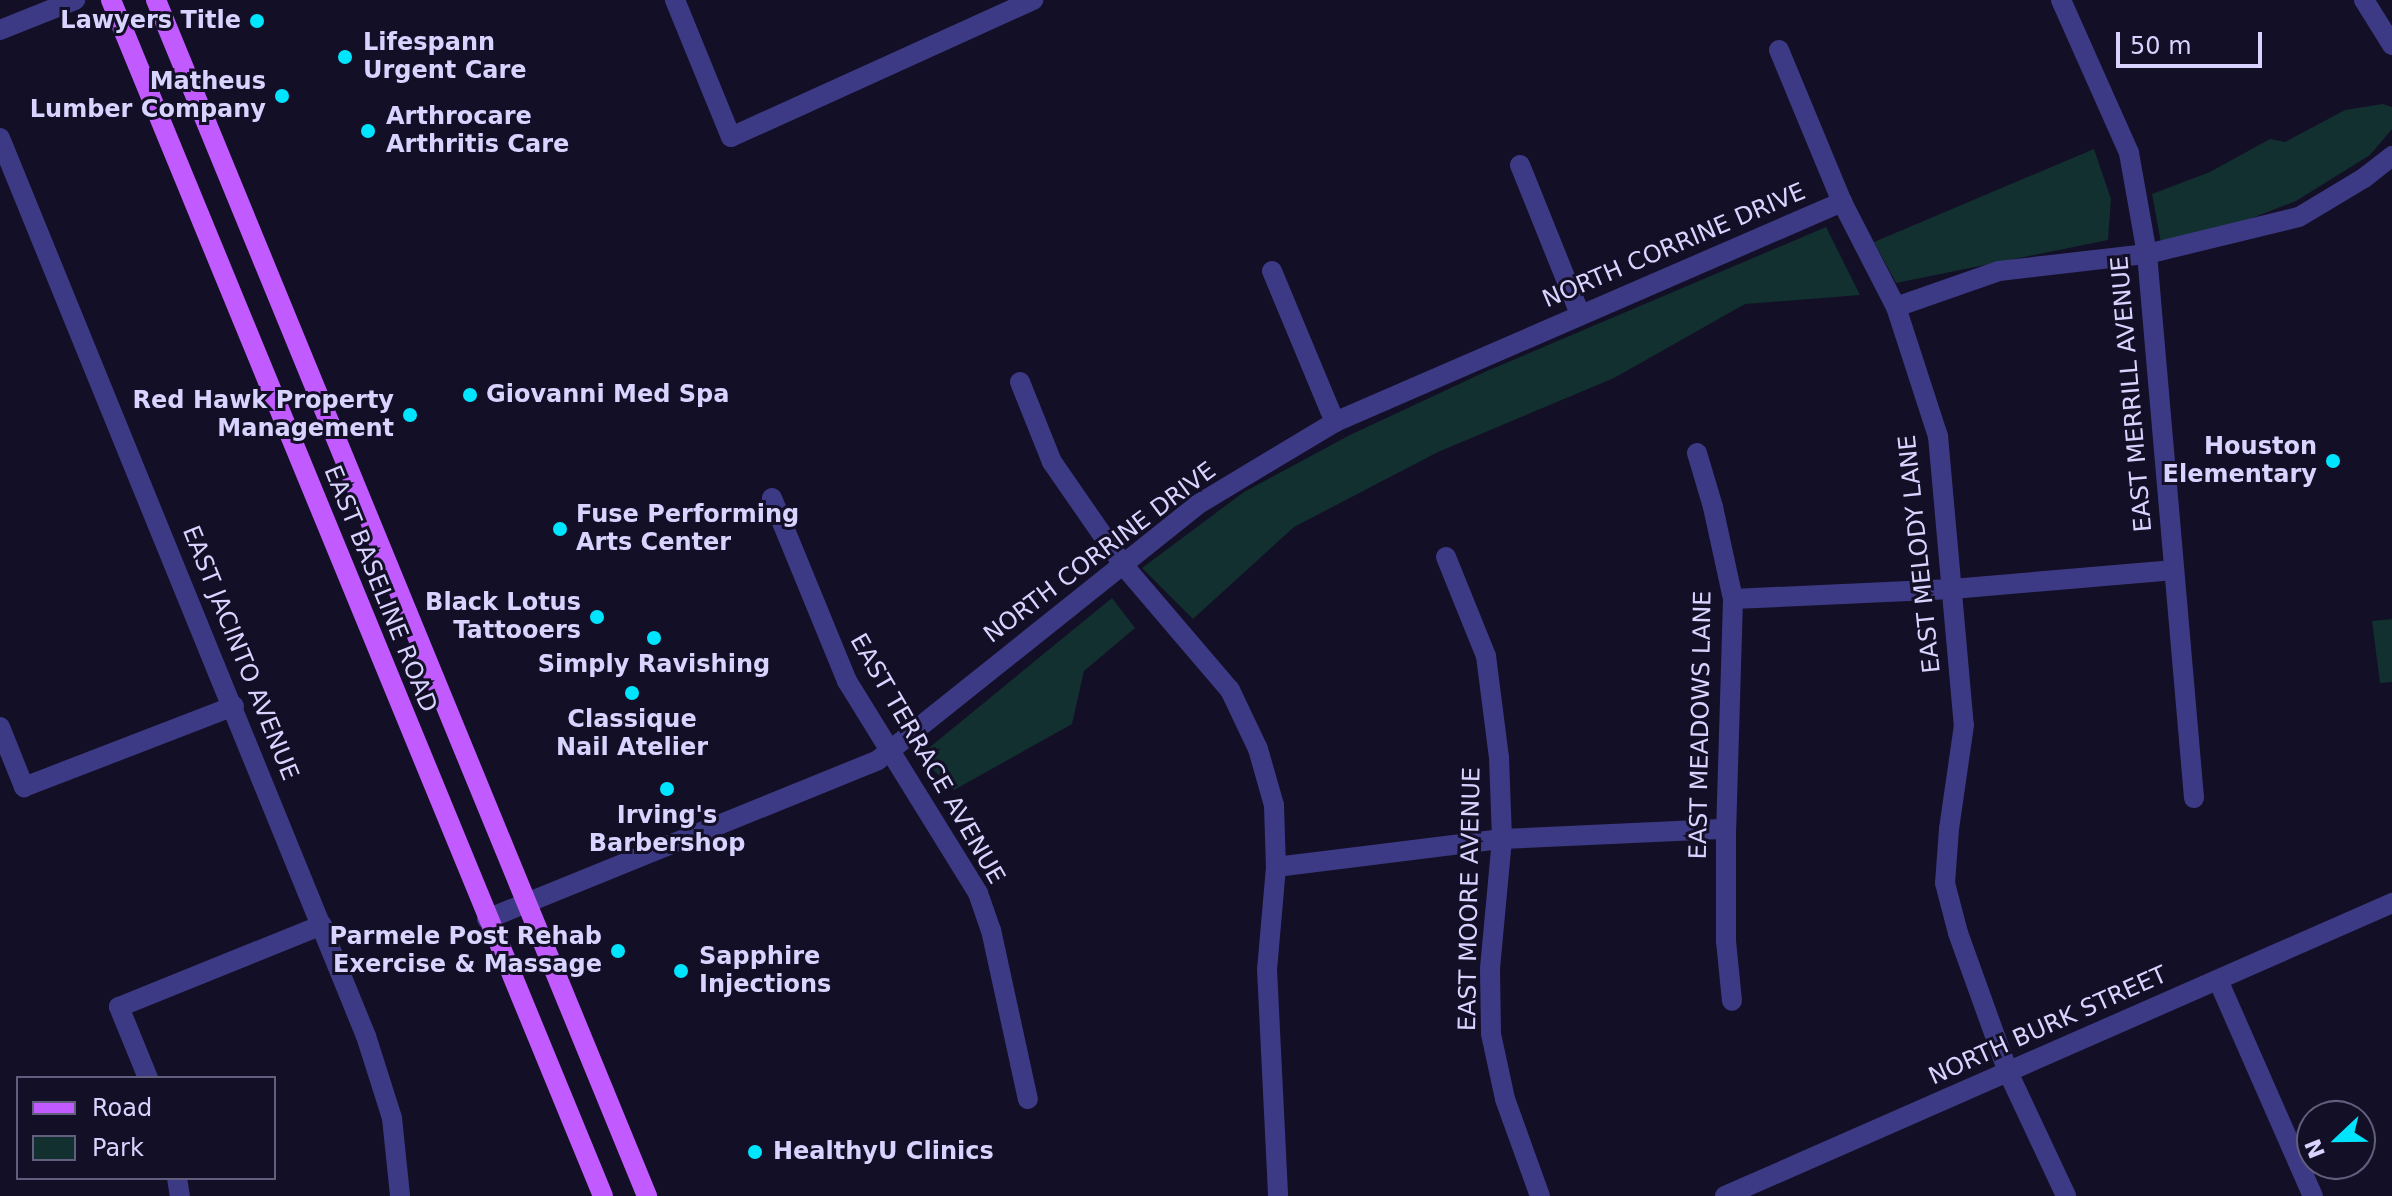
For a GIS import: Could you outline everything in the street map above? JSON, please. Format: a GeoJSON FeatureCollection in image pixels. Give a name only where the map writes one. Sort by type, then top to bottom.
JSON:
{"type":"FeatureCollection","features":[{"type":"Feature","properties":{"kind":"main road","name":"EAST BASELINE ROAD"},"geometry":{"type":"LineString","coordinates":[[111,0],[603,1196]]}},
{"type":"Feature","properties":{"kind":"main road","name":"EAST BASELINE ROAD"},"geometry":{"type":"LineString","coordinates":[[156,0],[647,1196]]}},
{"type":"Feature","properties":{"kind":"street"},"geometry":{"type":"LineString","coordinates":[[0,30],[75,0]]}},
{"type":"Feature","properties":{"kind":"street"},"geometry":{"type":"LineString","coordinates":[[675,0],[731,137],[1033,0]]}},
{"type":"Feature","properties":{"kind":"street","name":"EAST MERRILL AVENUE"},"geometry":{"type":"LineString","coordinates":[[2061,0],[2129,153],[2147,254],[2194,798]]}},
{"type":"Feature","properties":{"kind":"street"},"geometry":{"type":"LineString","coordinates":[[2364,0],[2392,45]]}},
{"type":"Feature","properties":{"kind":"street","name":"EAST MELODY LANE"},"geometry":{"type":"LineString","coordinates":[[1779,50],[1842,202],[1896,307],[1938,436],[1964,725],[1949,829],[1945,883],[1958,933],[2008,1072],[2066,1196]]}},
{"type":"Feature","properties":{"kind":"street","name":"EAST JACINTO AVENUE"},"geometry":{"type":"LineString","coordinates":[[0,138],[366,1036],[392,1118],[400,1196]]}},
{"type":"Feature","properties":{"kind":"street"},"geometry":{"type":"LineString","coordinates":[[1896,307],[1999,271],[2147,254],[2299,217],[2364,178],[2392,156]]}},
{"type":"Feature","properties":{"kind":"street"},"geometry":{"type":"LineString","coordinates":[[1520,165],[1580,314]]}},
{"type":"Feature","properties":{"kind":"street","name":"NORTH CORRINE DRIVE"},"geometry":{"type":"LineString","coordinates":[[487,919],[858,770],[891,752],[1007,655],[1124,566],[1197,505],[1335,422],[1842,202]]}},
{"type":"Feature","properties":{"kind":"street"},"geometry":{"type":"LineString","coordinates":[[1272,271],[1335,422]]}},
{"type":"Feature","properties":{"kind":"street"},"geometry":{"type":"LineString","coordinates":[[1020,382],[1052,462],[1124,566],[1230,690],[1258,749],[1274,805],[1276,867],[1267,969],[1278,1195]]}},
{"type":"Feature","properties":{"kind":"street","name":"EAST MEADOWS LANE"},"geometry":{"type":"LineString","coordinates":[[1697,453],[1713,507],[1733,599],[1726,829],[1726,941],[1732,1001]]}},
{"type":"Feature","properties":{"kind":"street","name":"EAST TERRACE AVENUE"},"geometry":{"type":"LineString","coordinates":[[772,498],[824,632],[847,681],[978,893],[991,930],[1028,1099]]}},
{"type":"Feature","properties":{"kind":"street","name":"EAST MOORE AVENUE"},"geometry":{"type":"LineString","coordinates":[[1446,557],[1486,656],[1499,757],[1502,839],[1490,969],[1491,1034],[1505,1099],[1540,1196]]}},
{"type":"Feature","properties":{"kind":"street"},"geometry":{"type":"LineString","coordinates":[[1733,599],[1952,589],[2174,570]]}},
{"type":"Feature","properties":{"kind":"street"},"geometry":{"type":"LineString","coordinates":[[0,727],[24,787],[234,706]]}},
{"type":"Feature","properties":{"kind":"street"},"geometry":{"type":"LineString","coordinates":[[1276,867],[1502,839],[1726,829]]}},
{"type":"Feature","properties":{"kind":"street","name":"NORTH BURK STREET"},"geometry":{"type":"LineString","coordinates":[[1725,1196],[2392,903]]}},
{"type":"Feature","properties":{"kind":"street"},"geometry":{"type":"LineString","coordinates":[[147,1076],[119,1007],[322,925]]}},
{"type":"Feature","properties":{"kind":"street"},"geometry":{"type":"LineString","coordinates":[[2218,980],[2313,1196]]}},
{"type":"Feature","properties":{"kind":"green space"},"geometry":{"type":"Polygon","coordinates":[[[2383,104],[2392,107],[2392,129],[2370,155],[2296,201],[2229,227],[2161,243],[2152,194],[2210,172],[2270,139],[2285,142],[2345,110],[2383,104]]]}},
{"type":"Feature","properties":{"kind":"green space"},"geometry":{"type":"Polygon","coordinates":[[[2094,149],[2111,199],[2108,240],[1896,283],[1874,242],[2094,149]]]}},
{"type":"Feature","properties":{"kind":"green space"},"geometry":{"type":"Polygon","coordinates":[[[1826,227],[1860,295],[1745,304],[1614,378],[1438,452],[1294,527],[1193,619],[1142,568],[1244,492],[1350,435],[1487,371],[1826,227]]]}},
{"type":"Feature","properties":{"kind":"green space"},"geometry":{"type":"Polygon","coordinates":[[[1112,598],[1135,628],[1084,671],[1072,724],[954,790],[919,756],[1112,598]]]}},
{"type":"Feature","properties":{"kind":"green space"},"geometry":{"type":"Polygon","coordinates":[[[2392,619],[2392,682],[2380,683],[2372,621],[2392,619]]]}},
{"type":"Feature","properties":{"kind":"place","name":"Lawyers Title"},"geometry":{"type":"Point","coordinates":[257,21]}},
{"type":"Feature","properties":{"kind":"place","name":"Lifespann Urgent Care"},"geometry":{"type":"Point","coordinates":[345,57]}},
{"type":"Feature","properties":{"kind":"place","name":"Matheus Lumber Company"},"geometry":{"type":"Point","coordinates":[282,96]}},
{"type":"Feature","properties":{"kind":"place","name":"Arthrocare Arthritis Care"},"geometry":{"type":"Point","coordinates":[368,131]}},
{"type":"Feature","properties":{"kind":"place","name":"Giovanni Med Spa"},"geometry":{"type":"Point","coordinates":[470,395]}},
{"type":"Feature","properties":{"kind":"place","name":"Red Hawk Property Management"},"geometry":{"type":"Point","coordinates":[410,415]}},
{"type":"Feature","properties":{"kind":"place","name":"Houston Elementary"},"geometry":{"type":"Point","coordinates":[2333,461]}},
{"type":"Feature","properties":{"kind":"place","name":"Fuse Performing Arts Center"},"geometry":{"type":"Point","coordinates":[560,529]}},
{"type":"Feature","properties":{"kind":"place","name":"Black Lotus Tattooers"},"geometry":{"type":"Point","coordinates":[597,617]}},
{"type":"Feature","properties":{"kind":"place","name":"Simply Ravishing"},"geometry":{"type":"Point","coordinates":[654,638]}},
{"type":"Feature","properties":{"kind":"place","name":"Classique Nail Atelier"},"geometry":{"type":"Point","coordinates":[632,693]}},
{"type":"Feature","properties":{"kind":"place","name":"Irving's Barbershop"},"geometry":{"type":"Point","coordinates":[667,789]}},
{"type":"Feature","properties":{"kind":"place","name":"Parmele Post Rehab Exercise & Massage"},"geometry":{"type":"Point","coordinates":[618,951]}},
{"type":"Feature","properties":{"kind":"place","name":"Sapphire Injections"},"geometry":{"type":"Point","coordinates":[681,971]}},
{"type":"Feature","properties":{"kind":"place","name":"HealthyU Clinics"},"geometry":{"type":"Point","coordinates":[755,1152]}}]}
